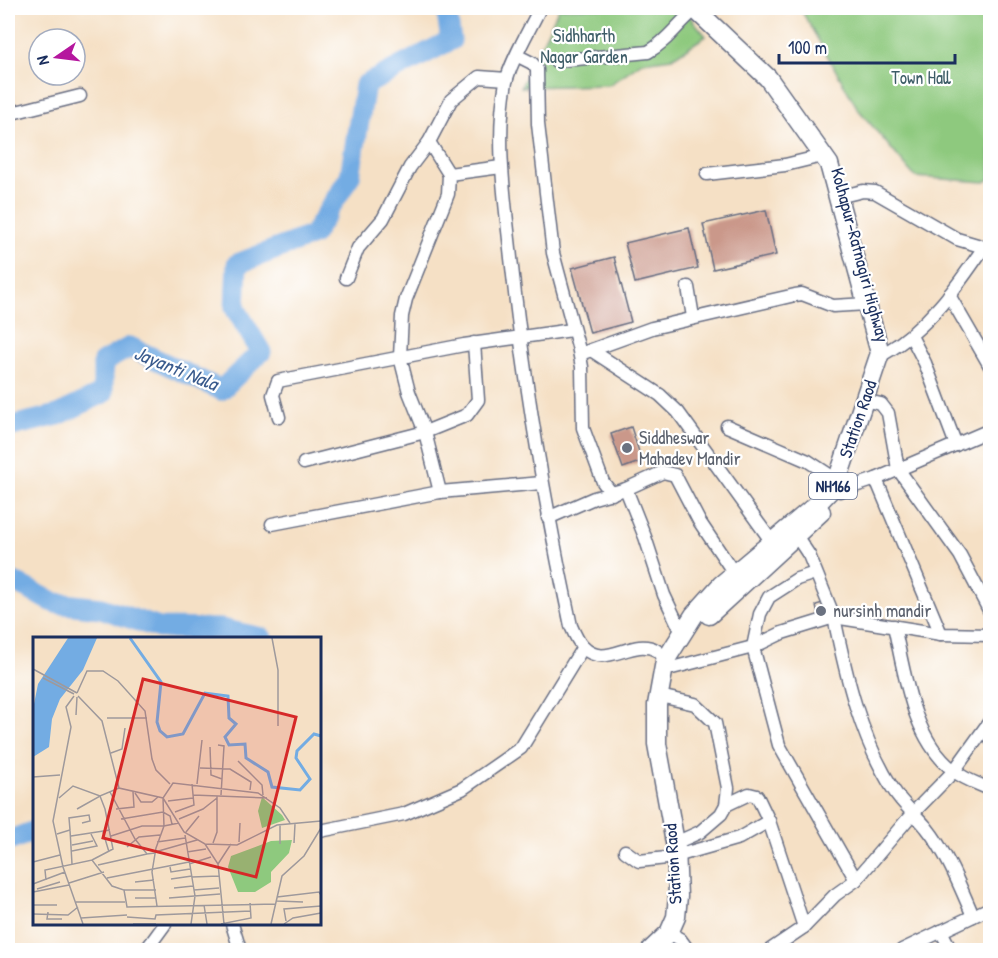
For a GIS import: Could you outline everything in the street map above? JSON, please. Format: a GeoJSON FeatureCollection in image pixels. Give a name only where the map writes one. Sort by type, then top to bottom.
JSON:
{"type":"FeatureCollection","features":[{"type":"Feature","properties":{"kind":"highway","name":"Station Raod"},"geometry":{"type":"LineString","coordinates":[[680,850],[657,744],[657,705],[668,665],[682,633],[694,615],[734,573],[838,486],[880,353],[842,195],[833,172],[768,78],[699,8]]}},
{"type":"Feature","properties":{"kind":"highway","name":"Kolhapur-Ratnagiri Highway"},"geometry":{"type":"LineString","coordinates":[[677,943],[687,911],[673,774],[665,742],[664,697],[668,665],[698,626],[797,537],[838,486],[872,402],[885,353],[842,195],[839,164],[769,66],[699,8]]}},
{"type":"Feature","properties":{"kind":"highway","name":"NH166"},"geometry":{"type":"LineString","coordinates":[[651,951],[677,943]]}},
{"type":"Feature","properties":{"kind":"street"},"geometry":{"type":"LineString","coordinates":[[540,8],[507,79],[502,113],[501,167],[518,338],[539,450],[542,483],[571,626],[583,647],[594,655],[607,657],[646,647],[659,651],[668,665],[753,647],[782,633],[834,616],[941,634],[990,635]]}},
{"type":"Feature","properties":{"kind":"street"},"geometry":{"type":"LineString","coordinates":[[556,61],[648,52],[657,47],[678,24],[699,8]]}},
{"type":"Feature","properties":{"kind":"street"},"geometry":{"type":"LineString","coordinates":[[518,56],[532,63],[537,69],[538,124],[553,253],[572,330],[585,352],[660,395],[678,412],[772,542]]}},
{"type":"Feature","properties":{"kind":"street"},"geometry":{"type":"LineString","coordinates":[[346,278],[364,238],[382,219],[410,167],[429,142],[451,100],[471,81],[479,77],[507,79]]}},
{"type":"Feature","properties":{"kind":"street"},"geometry":{"type":"LineString","coordinates":[[8,114],[80,96]]}},
{"type":"Feature","properties":{"kind":"street"},"geometry":{"type":"LineString","coordinates":[[429,142],[448,174],[448,194],[402,316],[400,357],[409,392],[425,432],[440,492]]}},
{"type":"Feature","properties":{"kind":"street"},"geometry":{"type":"LineString","coordinates":[[707,174],[785,165],[822,156]]}},
{"type":"Feature","properties":{"kind":"street"},"geometry":{"type":"LineString","coordinates":[[448,174],[501,167]]}},
{"type":"Feature","properties":{"kind":"street"},"geometry":{"type":"LineString","coordinates":[[842,195],[875,192],[957,239],[987,246],[948,295],[911,336],[885,353]]}},
{"type":"Feature","properties":{"kind":"street"},"geometry":{"type":"LineString","coordinates":[[688,287],[693,317]]}},
{"type":"Feature","properties":{"kind":"street"},"geometry":{"type":"LineString","coordinates":[[585,352],[693,317],[795,295],[802,294],[833,306],[867,304]]}},
{"type":"Feature","properties":{"kind":"street"},"geometry":{"type":"LineString","coordinates":[[948,295],[990,366]]}},
{"type":"Feature","properties":{"kind":"street"},"geometry":{"type":"LineString","coordinates":[[279,417],[273,395],[279,381],[474,344],[572,330]]}},
{"type":"Feature","properties":{"kind":"street"},"geometry":{"type":"LineString","coordinates":[[911,336],[925,363],[956,445]]}},
{"type":"Feature","properties":{"kind":"street"},"geometry":{"type":"LineString","coordinates":[[304,463],[425,432],[467,415],[474,409],[478,400],[474,344]]}},
{"type":"Feature","properties":{"kind":"street"},"geometry":{"type":"LineString","coordinates":[[585,352],[583,428],[603,482],[612,494]]}},
{"type":"Feature","properties":{"kind":"street"},"geometry":{"type":"LineString","coordinates":[[872,402],[881,404],[888,413],[898,469],[960,555],[990,612]]}},
{"type":"Feature","properties":{"kind":"street"},"geometry":{"type":"LineString","coordinates":[[727,426],[808,461],[838,486],[876,479],[990,430]]}},
{"type":"Feature","properties":{"kind":"street"},"geometry":{"type":"LineString","coordinates":[[548,518],[626,489],[663,472],[675,475],[705,530],[734,573]]}},
{"type":"Feature","properties":{"kind":"street"},"geometry":{"type":"LineString","coordinates":[[876,479],[941,634]]}},
{"type":"Feature","properties":{"kind":"street"},"geometry":{"type":"LineString","coordinates":[[272,524],[440,492],[542,483]]}},
{"type":"Feature","properties":{"kind":"street"},"geometry":{"type":"LineString","coordinates":[[626,489],[664,595],[682,633]]}},
{"type":"Feature","properties":{"kind":"street"},"geometry":{"type":"LineString","coordinates":[[797,537],[805,547],[834,616],[844,667],[871,747],[893,789],[912,814],[926,827],[947,859],[973,916]]}},
{"type":"Feature","properties":{"kind":"street"},"geometry":{"type":"LineString","coordinates":[[815,573],[797,579],[769,597],[760,614],[753,647],[779,745],[856,880]]}},
{"type":"Feature","properties":{"kind":"street"},"geometry":{"type":"LineString","coordinates":[[894,626],[912,700],[922,728],[935,753],[954,771],[990,789]]}},
{"type":"Feature","properties":{"kind":"street"},"geometry":{"type":"LineString","coordinates":[[321,831],[404,814],[462,789],[521,748],[583,647]]}},
{"type":"Feature","properties":{"kind":"street"},"geometry":{"type":"LineString","coordinates":[[664,697],[695,704],[715,723],[728,788],[726,805]]}},
{"type":"Feature","properties":{"kind":"street"},"geometry":{"type":"LineString","coordinates":[[770,951],[804,927],[835,895],[856,880],[912,814],[954,771],[990,721]]}},
{"type":"Feature","properties":{"kind":"street"},"geometry":{"type":"LineString","coordinates":[[680,850],[710,824],[726,805],[749,794],[756,796],[769,821],[804,927]]}},
{"type":"Feature","properties":{"kind":"street"},"geometry":{"type":"LineString","coordinates":[[625,851],[639,861],[680,850],[720,844],[739,838],[769,821]]}},
{"type":"Feature","properties":{"kind":"street"},"geometry":{"type":"LineString","coordinates":[[710,824],[720,844]]}},
{"type":"Feature","properties":{"kind":"street"},"geometry":{"type":"LineString","coordinates":[[902,951],[990,908]]}},
{"type":"Feature","properties":{"kind":"street"},"geometry":{"type":"LineString","coordinates":[[146,951],[164,925]]}},
{"type":"Feature","properties":{"kind":"street"},"geometry":{"type":"LineString","coordinates":[[232,925],[240,951]]}},
{"type":"Feature","properties":{"kind":"street"},"geometry":{"type":"LineString","coordinates":[[941,932],[951,951]]}},
{"type":"Feature","properties":{"kind":"green space","name":"Sidhharth Nagar Garden"},"geometry":{"type":"Polygon","coordinates":[[[559,8],[683,8],[706,36],[672,58],[642,62],[609,85],[521,87],[559,8]]]}},
{"type":"Feature","properties":{"kind":"green space","name":"Town Hall"},"geometry":{"type":"Polygon","coordinates":[[[800,8],[990,8],[990,179],[985,182],[915,177],[858,109],[800,8]]]}},
{"type":"Feature","properties":{"kind":"building"},"geometry":{"type":"Polygon","coordinates":[[[766,210],[776,255],[713,269],[703,224],[766,210]]]}},
{"type":"Feature","properties":{"kind":"building"},"geometry":{"type":"Polygon","coordinates":[[[689,228],[698,268],[635,283],[625,243],[689,228]]]}},
{"type":"Feature","properties":{"kind":"building"},"geometry":{"type":"Polygon","coordinates":[[[614,257],[631,322],[590,333],[572,268],[614,257]]]}},
{"type":"Feature","properties":{"kind":"building","name":"Siddheswar Mahadev Mandir"},"geometry":{"type":"Polygon","coordinates":[[[631,427],[642,461],[623,468],[611,434],[631,427]]]}},
{"type":"Feature","properties":{"kind":"building","name":"nursinh mandir"},"geometry":{"type":"Polygon","coordinates":[[[823,603],[827,617],[819,619],[816,605],[823,603]]]}},
{"type":"Feature","properties":{"kind":"building"},"geometry":{"type":"Polygon","coordinates":[[[990,734],[990,750],[983,740],[990,734]]]}},
{"type":"Feature","properties":{"kind":"waterway","name":"Jayanti Nala"},"geometry":{"type":"LineString","coordinates":[[8,427],[58,415],[103,393],[103,362],[130,347],[221,390],[261,352],[235,308],[237,264],[313,235],[350,176],[365,85],[451,40],[446,8]]}},
{"type":"Feature","properties":{"kind":"waterway","name":"Jayanti Nala"},"geometry":{"type":"LineString","coordinates":[[8,579],[55,603],[101,608],[159,628],[221,629],[257,637]]}},
{"type":"Feature","properties":{"kind":"waterway","name":"Jayanti Nala"},"geometry":{"type":"LineString","coordinates":[[8,841],[33,831]]}},
{"type":"Feature","properties":{"kind":"place","name":"Siddheswar Mahadev Mandir"},"geometry":{"type":"Point","coordinates":[627,448]}},
{"type":"Feature","properties":{"kind":"place","name":"nursinh mandir"},"geometry":{"type":"Point","coordinates":[821,611]}}]}
